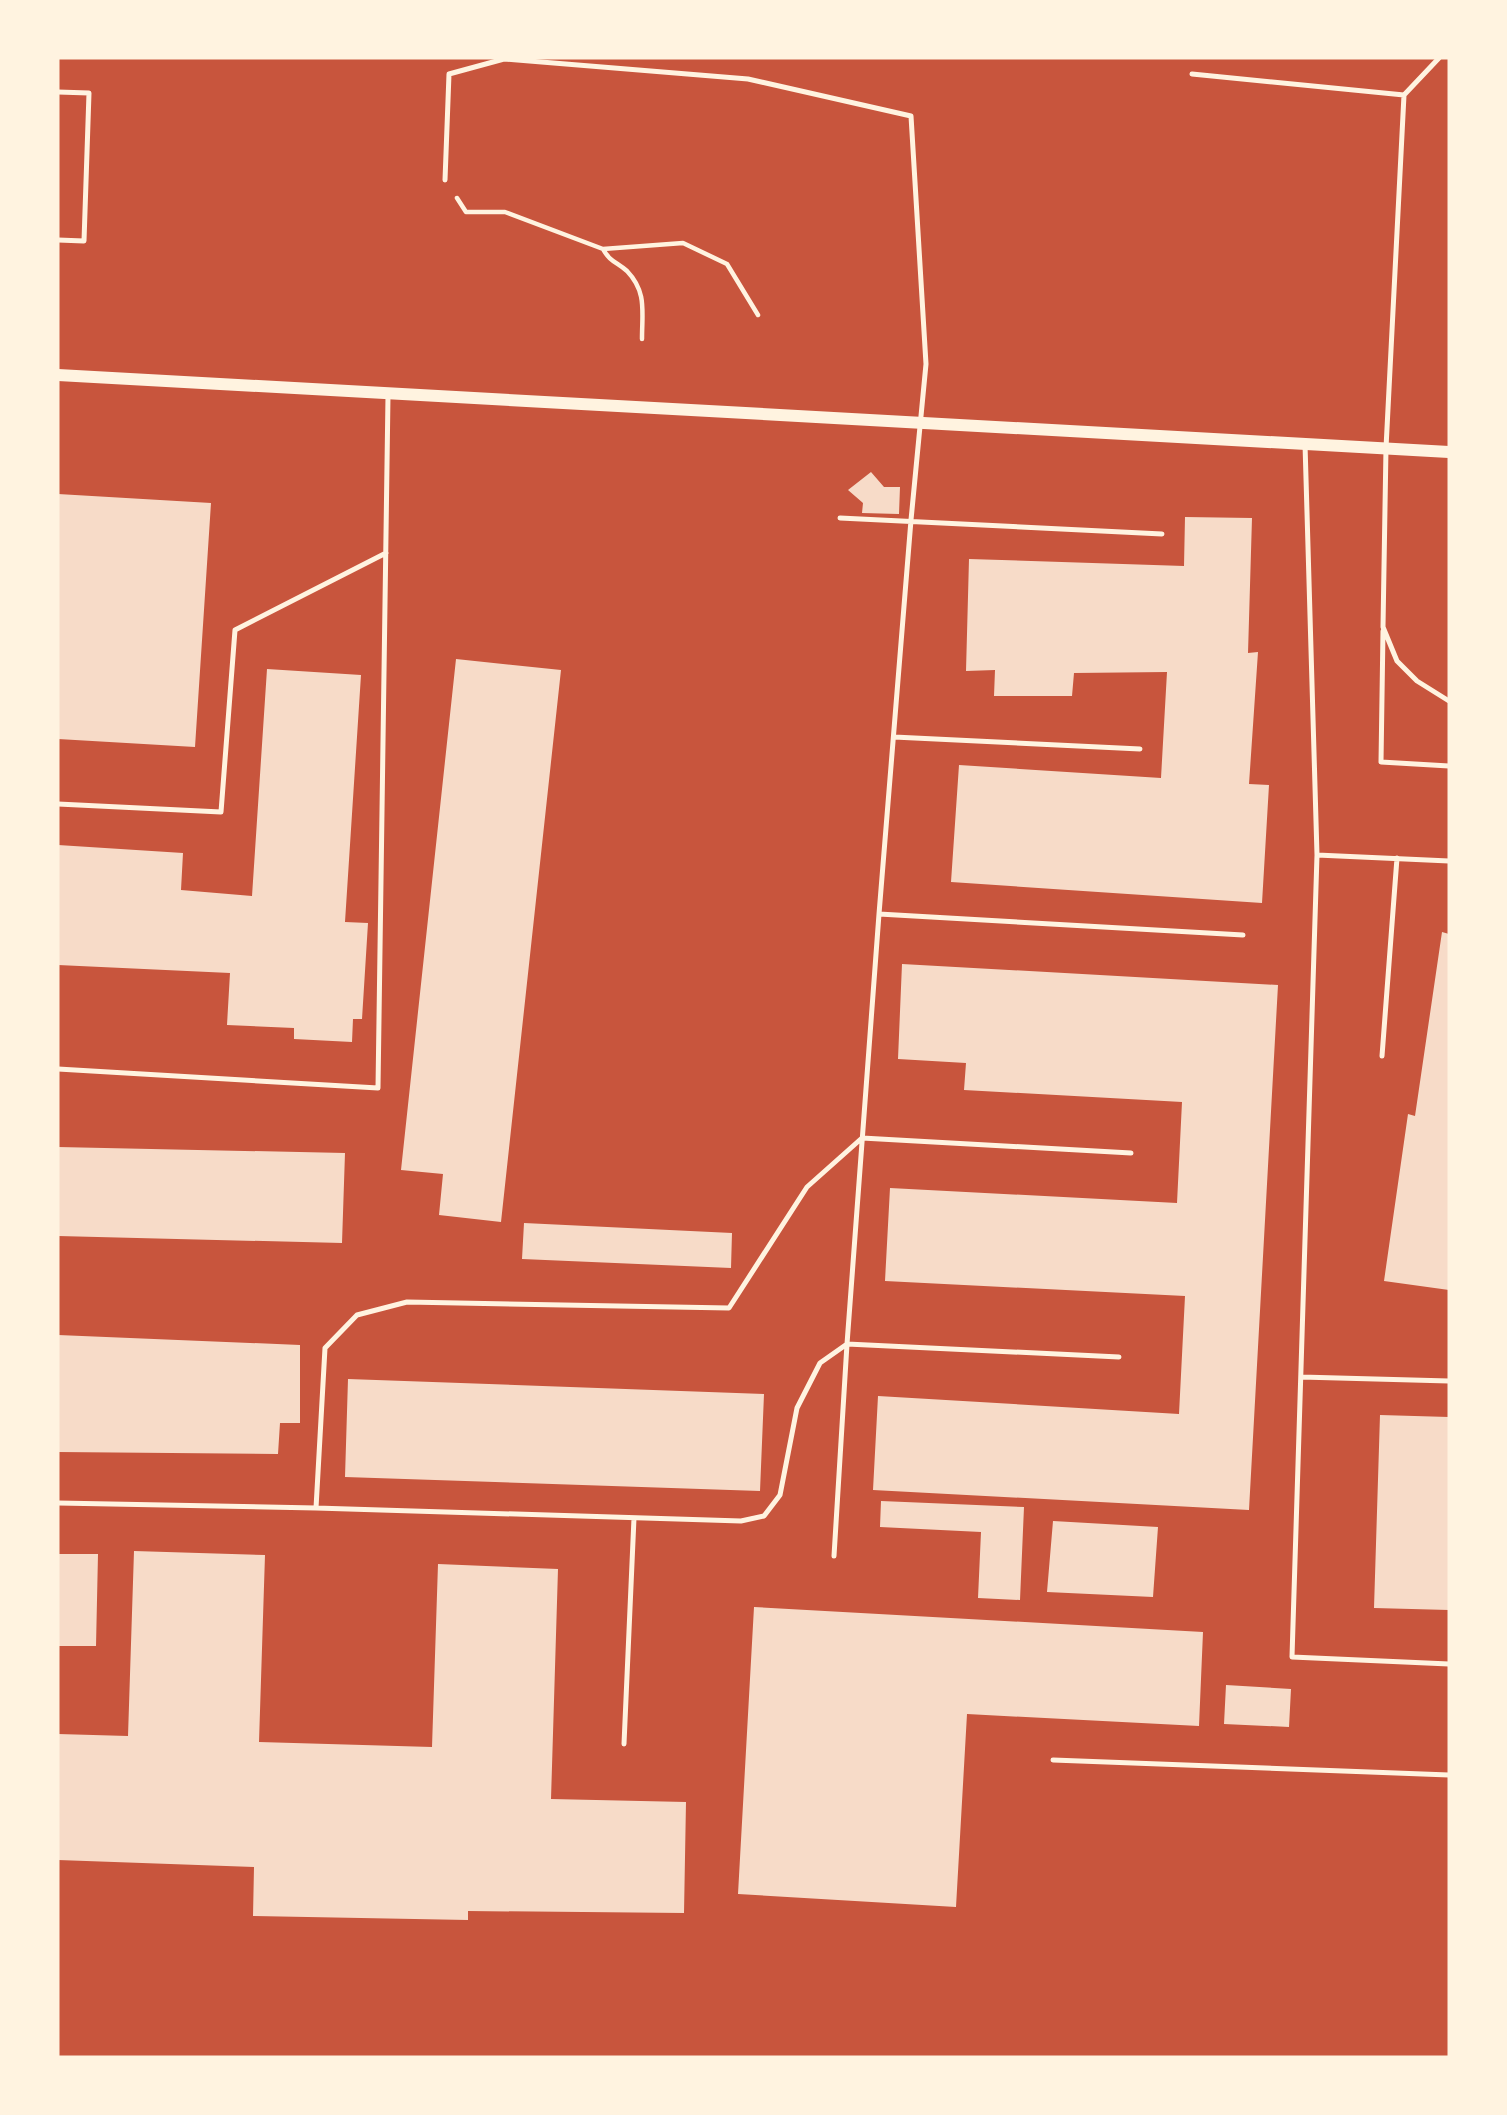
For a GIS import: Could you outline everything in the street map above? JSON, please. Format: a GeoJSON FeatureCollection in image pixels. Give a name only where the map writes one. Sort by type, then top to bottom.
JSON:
{"type":"FeatureCollection","features":[{"type":"Feature","properties":{"kind":"street"},"geometry":{"type":"LineString","coordinates":[[58,375],[1449,452]]}},
{"type":"Feature","properties":{"kind":"lane"},"geometry":{"type":"LineString","coordinates":[[1439,58],[1404,95],[1387,449],[1381,762],[1449,766]]}},
{"type":"Feature","properties":{"kind":"lane"},"geometry":{"type":"LineString","coordinates":[[444,180],[449,74],[504,60],[748,79],[911,116],[926,364],[879,914],[834,1556]]}},
{"type":"Feature","properties":{"kind":"lane"},"geometry":{"type":"LineString","coordinates":[[1192,74],[1404,95]]}},
{"type":"Feature","properties":{"kind":"lane"},"geometry":{"type":"LineString","coordinates":[[58,92],[89,93],[84,241],[58,240]]}},
{"type":"Feature","properties":{"kind":"lane"},"geometry":{"type":"LineString","coordinates":[[58,1069],[378,1088],[388,392]]}},
{"type":"Feature","properties":{"kind":"lane"},"geometry":{"type":"LineString","coordinates":[[1305,444],[1317,855],[1292,1657],[1449,1664]]}},
{"type":"Feature","properties":{"kind":"lane"},"geometry":{"type":"LineString","coordinates":[[840,518],[1162,534]]}},
{"type":"Feature","properties":{"kind":"lane"},"geometry":{"type":"LineString","coordinates":[[58,804],[221,812],[235,630],[386,553]]}},
{"type":"Feature","properties":{"kind":"lane"},"geometry":{"type":"LineString","coordinates":[[1383,627],[1397,661],[1417,681],[1449,701]]}},
{"type":"Feature","properties":{"kind":"lane"},"geometry":{"type":"LineString","coordinates":[[894,737],[1140,750]]}},
{"type":"Feature","properties":{"kind":"lane"},"geometry":{"type":"LineString","coordinates":[[1317,855],[1449,861]]}},
{"type":"Feature","properties":{"kind":"lane"},"geometry":{"type":"LineString","coordinates":[[1382,1056],[1397,859]]}},
{"type":"Feature","properties":{"kind":"lane"},"geometry":{"type":"LineString","coordinates":[[879,914],[1243,935]]}},
{"type":"Feature","properties":{"kind":"lane"},"geometry":{"type":"LineString","coordinates":[[316,1508],[325,1348],[357,1315],[407,1302],[729,1308],[807,1187],[862,1138],[1130,1153]]}},
{"type":"Feature","properties":{"kind":"lane"},"geometry":{"type":"LineString","coordinates":[[58,1503],[741,1521],[764,1516],[780,1495],[797,1408],[820,1363],[847,1343],[1119,1357]]}},
{"type":"Feature","properties":{"kind":"lane"},"geometry":{"type":"LineString","coordinates":[[1301,1377],[1449,1381]]}},
{"type":"Feature","properties":{"kind":"lane"},"geometry":{"type":"LineString","coordinates":[[624,1744],[634,1518]]}},
{"type":"Feature","properties":{"kind":"lane"},"geometry":{"type":"LineString","coordinates":[[1053,1760],[1449,1775]]}},
{"type":"Feature","properties":{"kind":"path"},"geometry":{"type":"LineString","coordinates":[[444,180],[466,212],[505,212],[603,249],[683,243],[727,264],[758,315]]}},
{"type":"Feature","properties":{"kind":"path"},"geometry":{"type":"LineString","coordinates":[[603,249],[609,260],[625,270],[642,292],[642,338]]}},
{"type":"Feature","properties":{"kind":"building"},"geometry":{"type":"Polygon","coordinates":[[[871,472],[884,487],[900,487],[899,514],[862,513],[863,503],[848,490],[871,472]]]}},
{"type":"Feature","properties":{"kind":"building"},"geometry":{"type":"Polygon","coordinates":[[[58,494],[211,503],[195,747],[58,739],[58,494]]]}},
{"type":"Feature","properties":{"kind":"building"},"geometry":{"type":"Polygon","coordinates":[[[1185,517],[1252,518],[1248,653],[1258,652],[1249,784],[1269,785],[1262,903],[951,882],[959,765],[1161,778],[1167,672],[1074,673],[1072,696],[994,696],[995,670],[966,671],[969,559],[1184,566],[1185,517]]]}},
{"type":"Feature","properties":{"kind":"building"},"geometry":{"type":"Polygon","coordinates":[[[456,659],[561,670],[501,1222],[439,1215],[443,1174],[401,1170],[456,659]]]}},
{"type":"Feature","properties":{"kind":"building"},"geometry":{"type":"Polygon","coordinates":[[[267,669],[361,675],[345,922],[368,923],[362,1019],[353,1019],[352,1042],[294,1039],[294,1028],[227,1025],[230,973],[58,965],[58,845],[183,853],[181,890],[252,896],[267,669]]]}},
{"type":"Feature","properties":{"kind":"building"},"geometry":{"type":"Polygon","coordinates":[[[1442,932],[1449,934],[1449,1290],[1384,1281],[1408,1114],[1415,1116],[1442,932]]]}},
{"type":"Feature","properties":{"kind":"building"},"geometry":{"type":"Polygon","coordinates":[[[902,964],[1278,985],[1249,1510],[873,1490],[878,1396],[1179,1414],[1185,1296],[885,1281],[890,1188],[1177,1203],[1182,1102],[964,1090],[966,1063],[898,1059],[902,964]]]}},
{"type":"Feature","properties":{"kind":"building"},"geometry":{"type":"Polygon","coordinates":[[[58,1147],[345,1153],[342,1243],[58,1236],[58,1147]]]}},
{"type":"Feature","properties":{"kind":"building"},"geometry":{"type":"Polygon","coordinates":[[[524,1223],[732,1233],[731,1268],[522,1259],[524,1223]]]}},
{"type":"Feature","properties":{"kind":"building"},"geometry":{"type":"Polygon","coordinates":[[[58,1335],[300,1345],[300,1423],[280,1423],[278,1454],[58,1452],[58,1335]]]}},
{"type":"Feature","properties":{"kind":"building"},"geometry":{"type":"Polygon","coordinates":[[[348,1379],[764,1394],[760,1491],[345,1477],[348,1379]]]}},
{"type":"Feature","properties":{"kind":"building"},"geometry":{"type":"Polygon","coordinates":[[[1380,1415],[1449,1417],[1449,1610],[1374,1608],[1380,1415]]]}},
{"type":"Feature","properties":{"kind":"building"},"geometry":{"type":"Polygon","coordinates":[[[881,1501],[1024,1507],[1020,1600],[978,1598],[981,1532],[880,1527],[881,1501]]]}},
{"type":"Feature","properties":{"kind":"building"},"geometry":{"type":"Polygon","coordinates":[[[1053,1521],[1158,1527],[1153,1597],[1047,1592],[1053,1521]]]}},
{"type":"Feature","properties":{"kind":"building"},"geometry":{"type":"Polygon","coordinates":[[[134,1551],[265,1555],[259,1742],[432,1747],[438,1564],[558,1569],[551,1799],[686,1802],[684,1913],[468,1911],[468,1920],[253,1916],[254,1867],[58,1860],[58,1734],[128,1736],[134,1551]]]}},
{"type":"Feature","properties":{"kind":"building"},"geometry":{"type":"Polygon","coordinates":[[[58,1554],[98,1554],[96,1646],[58,1646],[58,1554]]]}},
{"type":"Feature","properties":{"kind":"building"},"geometry":{"type":"Polygon","coordinates":[[[754,1607],[1203,1632],[1199,1726],[967,1714],[956,1907],[738,1894],[754,1607]]]}},
{"type":"Feature","properties":{"kind":"building"},"geometry":{"type":"Polygon","coordinates":[[[1226,1685],[1291,1689],[1289,1727],[1224,1724],[1226,1685]]]}}]}
